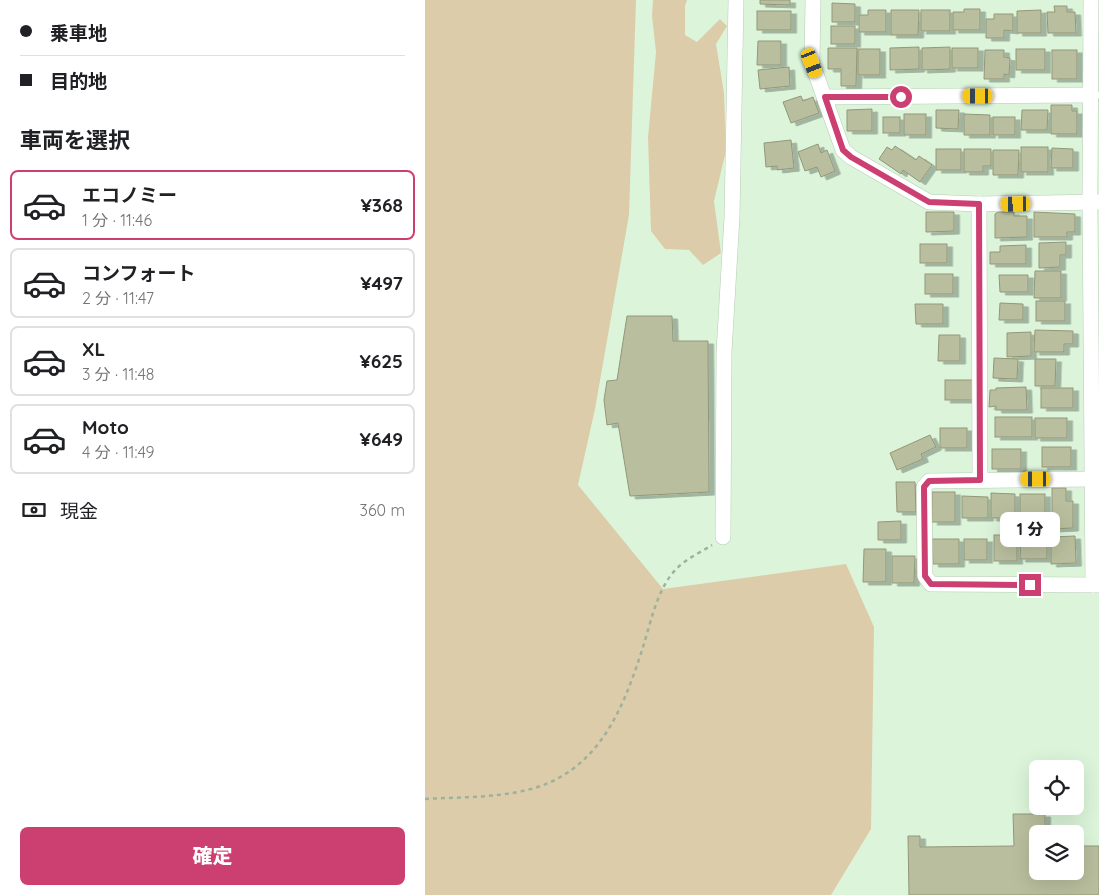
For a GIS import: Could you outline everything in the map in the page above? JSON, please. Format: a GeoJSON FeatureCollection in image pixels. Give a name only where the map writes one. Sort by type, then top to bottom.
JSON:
{"type":"FeatureCollection","features":[{"type":"Feature","properties":{"kind":"street"},"geometry":{"type":"LineString","coordinates":[[723,537],[724,352],[732,217],[736,0]]}},
{"type":"Feature","properties":{"kind":"street"},"geometry":{"type":"LineString","coordinates":[[813,0],[812,63],[843,150],[851,157],[929,202],[979,204],[1095,202]]}},
{"type":"Feature","properties":{"kind":"street"},"geometry":{"type":"LineString","coordinates":[[1091,0],[1095,202],[1091,479],[1096,585],[931,584],[925,576],[924,487],[929,481],[1091,479]]}},
{"type":"Feature","properties":{"kind":"street"},"geometry":{"type":"LineString","coordinates":[[825,97],[1092,95]]}},
{"type":"Feature","properties":{"kind":"street"},"geometry":{"type":"LineString","coordinates":[[979,204],[980,480]]}},
{"type":"Feature","properties":{"kind":"path"},"geometry":{"type":"LineString","coordinates":[[425,799],[494,796],[528,790],[557,779],[579,764],[599,744],[620,711],[637,668],[663,586],[682,563],[723,537]]}},
{"type":"Feature","properties":{"kind":"shaded area"},"geometry":{"type":"Polygon","coordinates":[[[425,0],[636,0],[629,215],[595,409],[578,485],[663,589],[846,564],[874,627],[871,829],[831,895],[425,895],[425,0]]]}},
{"type":"Feature","properties":{"kind":"shaded area"},"geometry":{"type":"Polygon","coordinates":[[[653,0],[687,0],[685,6],[685,35],[697,42],[720,19],[727,26],[716,44],[724,93],[726,151],[714,201],[721,253],[703,265],[689,250],[665,249],[651,231],[648,137],[656,52],[652,16],[653,0]]]}},
{"type":"Feature","properties":{"kind":"building"},"geometry":{"type":"Polygon","coordinates":[[[760,0],[790,0],[790,5],[760,4],[760,0]]]}},
{"type":"Feature","properties":{"kind":"building"},"geometry":{"type":"Polygon","coordinates":[[[832,3],[855,4],[855,22],[832,22],[832,3]]]}},
{"type":"Feature","properties":{"kind":"building"},"geometry":{"type":"Polygon","coordinates":[[[1054,6],[1067,6],[1067,12],[1075,12],[1076,33],[1048,33],[1047,12],[1055,12],[1054,6]]]}},
{"type":"Feature","properties":{"kind":"building"},"geometry":{"type":"Polygon","coordinates":[[[964,9],[980,9],[980,30],[953,30],[953,12],[964,12],[964,9]]]}},
{"type":"Feature","properties":{"kind":"building"},"geometry":{"type":"Polygon","coordinates":[[[868,10],[886,10],[886,32],[859,32],[859,15],[868,15],[868,10]]]}},
{"type":"Feature","properties":{"kind":"building"},"geometry":{"type":"Polygon","coordinates":[[[891,10],[919,10],[918,35],[891,35],[891,10]]]}},
{"type":"Feature","properties":{"kind":"building"},"geometry":{"type":"Polygon","coordinates":[[[921,10],[950,10],[950,31],[921,31],[921,10]]]}},
{"type":"Feature","properties":{"kind":"building"},"geometry":{"type":"Polygon","coordinates":[[[1041,10],[1041,33],[1017,33],[1017,11],[1041,10]]]}},
{"type":"Feature","properties":{"kind":"building"},"geometry":{"type":"Polygon","coordinates":[[[757,11],[791,11],[791,30],[757,30],[757,11]]]}},
{"type":"Feature","properties":{"kind":"building"},"geometry":{"type":"Polygon","coordinates":[[[994,14],[1013,14],[1013,31],[1004,30],[1004,38],[986,38],[986,19],[994,19],[994,14]]]}},
{"type":"Feature","properties":{"kind":"building"},"geometry":{"type":"Polygon","coordinates":[[[831,26],[855,26],[855,44],[831,44],[831,26]]]}},
{"type":"Feature","properties":{"kind":"building"},"geometry":{"type":"Polygon","coordinates":[[[758,41],[781,41],[781,65],[757,65],[758,41]]]}},
{"type":"Feature","properties":{"kind":"building"},"geometry":{"type":"Polygon","coordinates":[[[919,47],[919,69],[890,70],[890,48],[919,47]]]}},
{"type":"Feature","properties":{"kind":"building"},"geometry":{"type":"Polygon","coordinates":[[[950,47],[950,69],[922,70],[922,48],[950,47]]]}},
{"type":"Feature","properties":{"kind":"building"},"geometry":{"type":"Polygon","coordinates":[[[828,48],[857,48],[856,86],[841,86],[841,69],[828,69],[828,48]]]}},
{"type":"Feature","properties":{"kind":"building"},"geometry":{"type":"Polygon","coordinates":[[[952,48],[978,48],[978,68],[952,68],[952,48]]]}},
{"type":"Feature","properties":{"kind":"building"},"geometry":{"type":"Polygon","coordinates":[[[858,49],[880,49],[880,75],[858,75],[858,49]]]}},
{"type":"Feature","properties":{"kind":"building"},"geometry":{"type":"Polygon","coordinates":[[[1016,49],[1045,49],[1045,70],[1016,70],[1016,49]]]}},
{"type":"Feature","properties":{"kind":"building"},"geometry":{"type":"Polygon","coordinates":[[[985,50],[1004,50],[1004,57],[1010,58],[1009,75],[1004,74],[1004,79],[984,79],[985,50]]]}},
{"type":"Feature","properties":{"kind":"building"},"geometry":{"type":"Polygon","coordinates":[[[1052,50],[1077,50],[1077,79],[1052,79],[1052,50]]]}},
{"type":"Feature","properties":{"kind":"building"},"geometry":{"type":"Polygon","coordinates":[[[789,67],[790,86],[760,89],[758,70],[789,67]]]}},
{"type":"Feature","properties":{"kind":"building"},"geometry":{"type":"Polygon","coordinates":[[[801,96],[803,101],[813,97],[819,113],[791,123],[783,102],[801,96]]]}},
{"type":"Feature","properties":{"kind":"building"},"geometry":{"type":"Polygon","coordinates":[[[1051,105],[1072,105],[1072,111],[1077,111],[1077,134],[1051,134],[1051,105]]]}},
{"type":"Feature","properties":{"kind":"building"},"geometry":{"type":"Polygon","coordinates":[[[872,109],[872,131],[847,131],[847,110],[872,109]]]}},
{"type":"Feature","properties":{"kind":"building"},"geometry":{"type":"Polygon","coordinates":[[[936,110],[959,110],[958,129],[936,128],[936,110]]]}},
{"type":"Feature","properties":{"kind":"building"},"geometry":{"type":"Polygon","coordinates":[[[1022,110],[1048,110],[1047,130],[1021,130],[1022,110]]]}},
{"type":"Feature","properties":{"kind":"building"},"geometry":{"type":"Polygon","coordinates":[[[904,114],[926,114],[926,135],[904,135],[904,114]]]}},
{"type":"Feature","properties":{"kind":"building"},"geometry":{"type":"Polygon","coordinates":[[[964,114],[990,115],[990,135],[964,135],[964,114]]]}},
{"type":"Feature","properties":{"kind":"building"},"geometry":{"type":"Polygon","coordinates":[[[883,117],[900,117],[900,133],[883,133],[883,117]]]}},
{"type":"Feature","properties":{"kind":"building"},"geometry":{"type":"Polygon","coordinates":[[[993,117],[1015,117],[1015,135],[993,135],[993,117]]]}},
{"type":"Feature","properties":{"kind":"building"},"geometry":{"type":"Polygon","coordinates":[[[791,140],[794,168],[777,170],[777,166],[766,167],[764,143],[791,140]]]}},
{"type":"Feature","properties":{"kind":"building"},"geometry":{"type":"Polygon","coordinates":[[[818,144],[821,153],[827,150],[835,171],[821,177],[817,167],[805,171],[798,152],[818,144]]]}},
{"type":"Feature","properties":{"kind":"building"},"geometry":{"type":"Polygon","coordinates":[[[895,146],[916,160],[919,156],[932,165],[920,182],[903,170],[901,174],[879,159],[887,147],[892,150],[895,146]]]}},
{"type":"Feature","properties":{"kind":"building"},"geometry":{"type":"Polygon","coordinates":[[[1021,147],[1048,147],[1048,172],[1021,172],[1021,147]]]}},
{"type":"Feature","properties":{"kind":"building"},"geometry":{"type":"Polygon","coordinates":[[[1052,148],[1073,149],[1073,168],[1051,168],[1052,148]]]}},
{"type":"Feature","properties":{"kind":"building"},"geometry":{"type":"Polygon","coordinates":[[[936,149],[961,149],[961,170],[936,170],[936,149]]]}},
{"type":"Feature","properties":{"kind":"building"},"geometry":{"type":"Polygon","coordinates":[[[964,149],[991,149],[991,166],[983,166],[983,172],[964,172],[964,149]]]}},
{"type":"Feature","properties":{"kind":"building"},"geometry":{"type":"Polygon","coordinates":[[[993,150],[1019,150],[1018,175],[993,175],[993,150]]]}},
{"type":"Feature","properties":{"kind":"building"},"geometry":{"type":"Polygon","coordinates":[[[926,212],[954,212],[954,231],[926,232],[926,212]]]}},
{"type":"Feature","properties":{"kind":"building"},"geometry":{"type":"Polygon","coordinates":[[[998,212],[1014,212],[1014,216],[1027,216],[1027,237],[995,238],[995,214],[998,212]]]}},
{"type":"Feature","properties":{"kind":"building"},"geometry":{"type":"Polygon","coordinates":[[[1034,212],[1075,214],[1075,232],[1067,232],[1067,237],[1034,237],[1034,212]]]}},
{"type":"Feature","properties":{"kind":"building"},"geometry":{"type":"Polygon","coordinates":[[[1066,242],[1066,255],[1060,255],[1060,267],[1039,268],[1039,243],[1066,242]]]}},
{"type":"Feature","properties":{"kind":"building"},"geometry":{"type":"Polygon","coordinates":[[[920,244],[947,244],[947,263],[920,263],[920,244]]]}},
{"type":"Feature","properties":{"kind":"building"},"geometry":{"type":"Polygon","coordinates":[[[1026,245],[1026,264],[990,264],[990,252],[1000,252],[1000,246],[1026,245]]]}},
{"type":"Feature","properties":{"kind":"building"},"geometry":{"type":"Polygon","coordinates":[[[1035,271],[1061,271],[1061,298],[1034,298],[1035,271]]]}},
{"type":"Feature","properties":{"kind":"building"},"geometry":{"type":"Polygon","coordinates":[[[925,274],[953,274],[953,294],[925,294],[925,274]]]}},
{"type":"Feature","properties":{"kind":"building"},"geometry":{"type":"Polygon","coordinates":[[[999,275],[1028,275],[1028,292],[1000,292],[999,275]]]}},
{"type":"Feature","properties":{"kind":"building"},"geometry":{"type":"Polygon","coordinates":[[[1036,301],[1065,301],[1065,321],[1036,321],[1036,301]]]}},
{"type":"Feature","properties":{"kind":"building"},"geometry":{"type":"Polygon","coordinates":[[[1000,303],[1023,304],[1023,320],[999,320],[1000,303]]]}},
{"type":"Feature","properties":{"kind":"building"},"geometry":{"type":"Polygon","coordinates":[[[915,304],[943,304],[943,324],[916,324],[915,304]]]}},
{"type":"Feature","properties":{"kind":"building"},"geometry":{"type":"Polygon","coordinates":[[[627,316],[672,316],[673,341],[708,341],[709,492],[630,496],[618,423],[607,425],[604,400],[607,381],[617,380],[627,316]]]}},
{"type":"Feature","properties":{"kind":"building"},"geometry":{"type":"Polygon","coordinates":[[[1035,330],[1073,331],[1073,344],[1064,344],[1064,352],[1034,352],[1035,330]]]}},
{"type":"Feature","properties":{"kind":"building"},"geometry":{"type":"Polygon","coordinates":[[[1031,332],[1031,356],[1007,357],[1007,333],[1031,332]]]}},
{"type":"Feature","properties":{"kind":"building"},"geometry":{"type":"Polygon","coordinates":[[[939,335],[960,335],[960,361],[938,361],[939,335]]]}},
{"type":"Feature","properties":{"kind":"building"},"geometry":{"type":"Polygon","coordinates":[[[994,358],[1018,359],[1017,379],[993,378],[994,358]]]}},
{"type":"Feature","properties":{"kind":"building"},"geometry":{"type":"Polygon","coordinates":[[[1035,359],[1056,359],[1055,386],[1035,386],[1035,359]]]}},
{"type":"Feature","properties":{"kind":"building"},"geometry":{"type":"Polygon","coordinates":[[[945,380],[973,380],[973,400],[945,400],[945,380]]]}},
{"type":"Feature","properties":{"kind":"building"},"geometry":{"type":"Polygon","coordinates":[[[1026,387],[1027,410],[996,410],[996,406],[989,407],[990,390],[1026,387]]]}},
{"type":"Feature","properties":{"kind":"building"},"geometry":{"type":"Polygon","coordinates":[[[1041,388],[1073,388],[1073,408],[1041,408],[1041,388]]]}},
{"type":"Feature","properties":{"kind":"building"},"geometry":{"type":"Polygon","coordinates":[[[995,417],[1032,417],[1032,437],[995,437],[995,417]]]}},
{"type":"Feature","properties":{"kind":"building"},"geometry":{"type":"Polygon","coordinates":[[[1035,418],[1067,418],[1067,438],[1035,438],[1035,418]]]}},
{"type":"Feature","properties":{"kind":"building"},"geometry":{"type":"Polygon","coordinates":[[[940,428],[967,428],[967,448],[940,448],[940,428]]]}},
{"type":"Feature","properties":{"kind":"building"},"geometry":{"type":"Polygon","coordinates":[[[930,435],[936,447],[921,454],[923,459],[897,470],[890,453],[930,435]]]}},
{"type":"Feature","properties":{"kind":"building"},"geometry":{"type":"Polygon","coordinates":[[[1042,447],[1071,447],[1071,467],[1042,467],[1042,447]]]}},
{"type":"Feature","properties":{"kind":"building"},"geometry":{"type":"Polygon","coordinates":[[[992,449],[1021,449],[1021,469],[992,469],[992,449]]]}},
{"type":"Feature","properties":{"kind":"building"},"geometry":{"type":"Polygon","coordinates":[[[896,482],[915,482],[916,512],[897,512],[896,482]]]}},
{"type":"Feature","properties":{"kind":"building"},"geometry":{"type":"Polygon","coordinates":[[[1052,488],[1066,488],[1066,501],[1073,501],[1073,528],[1052,529],[1052,488]]]}},
{"type":"Feature","properties":{"kind":"building"},"geometry":{"type":"Polygon","coordinates":[[[932,492],[955,492],[955,522],[932,522],[932,492]]]}},
{"type":"Feature","properties":{"kind":"building"},"geometry":{"type":"Polygon","coordinates":[[[991,493],[1015,494],[1015,518],[991,518],[991,493]]]}},
{"type":"Feature","properties":{"kind":"building"},"geometry":{"type":"Polygon","coordinates":[[[1020,494],[1045,494],[1045,524],[1020,524],[1020,494]]]}},
{"type":"Feature","properties":{"kind":"building"},"geometry":{"type":"Polygon","coordinates":[[[962,496],[988,497],[988,518],[962,518],[962,496]]]}},
{"type":"Feature","properties":{"kind":"building"},"geometry":{"type":"Polygon","coordinates":[[[901,521],[901,540],[878,540],[878,522],[901,521]]]}},
{"type":"Feature","properties":{"kind":"building"},"geometry":{"type":"Polygon","coordinates":[[[994,535],[1017,535],[1017,561],[994,561],[994,535]]]}},
{"type":"Feature","properties":{"kind":"building"},"geometry":{"type":"Polygon","coordinates":[[[1075,536],[1076,563],[1051,564],[1051,537],[1075,536]]]}},
{"type":"Feature","properties":{"kind":"building"},"geometry":{"type":"Polygon","coordinates":[[[1021,537],[1047,537],[1047,559],[1020,559],[1021,537]]]}},
{"type":"Feature","properties":{"kind":"building"},"geometry":{"type":"Polygon","coordinates":[[[932,539],[959,539],[959,564],[933,564],[932,539]]]}},
{"type":"Feature","properties":{"kind":"building"},"geometry":{"type":"Polygon","coordinates":[[[964,539],[987,539],[987,560],[964,560],[964,539]]]}},
{"type":"Feature","properties":{"kind":"building"},"geometry":{"type":"Polygon","coordinates":[[[864,549],[886,549],[886,582],[863,582],[864,549]]]}},
{"type":"Feature","properties":{"kind":"building"},"geometry":{"type":"Polygon","coordinates":[[[892,556],[915,556],[914,583],[892,583],[892,556]]]}},
{"type":"Feature","properties":{"kind":"building"},"geometry":{"type":"Polygon","coordinates":[[[1013,814],[1045,815],[1045,825],[1029,825],[1029,880],[1084,880],[1084,846],[1099,846],[1099,895],[909,895],[908,836],[920,836],[920,847],[1014,846],[1013,814]]]}},
{"type":"Feature","properties":{"kind":"route"},"geometry":{"type":"LineString","coordinates":[[901,97],[825,97],[843,150],[851,157],[929,202],[979,204],[980,480],[929,481],[924,487],[925,576],[931,584],[1030,585]]}}]}
